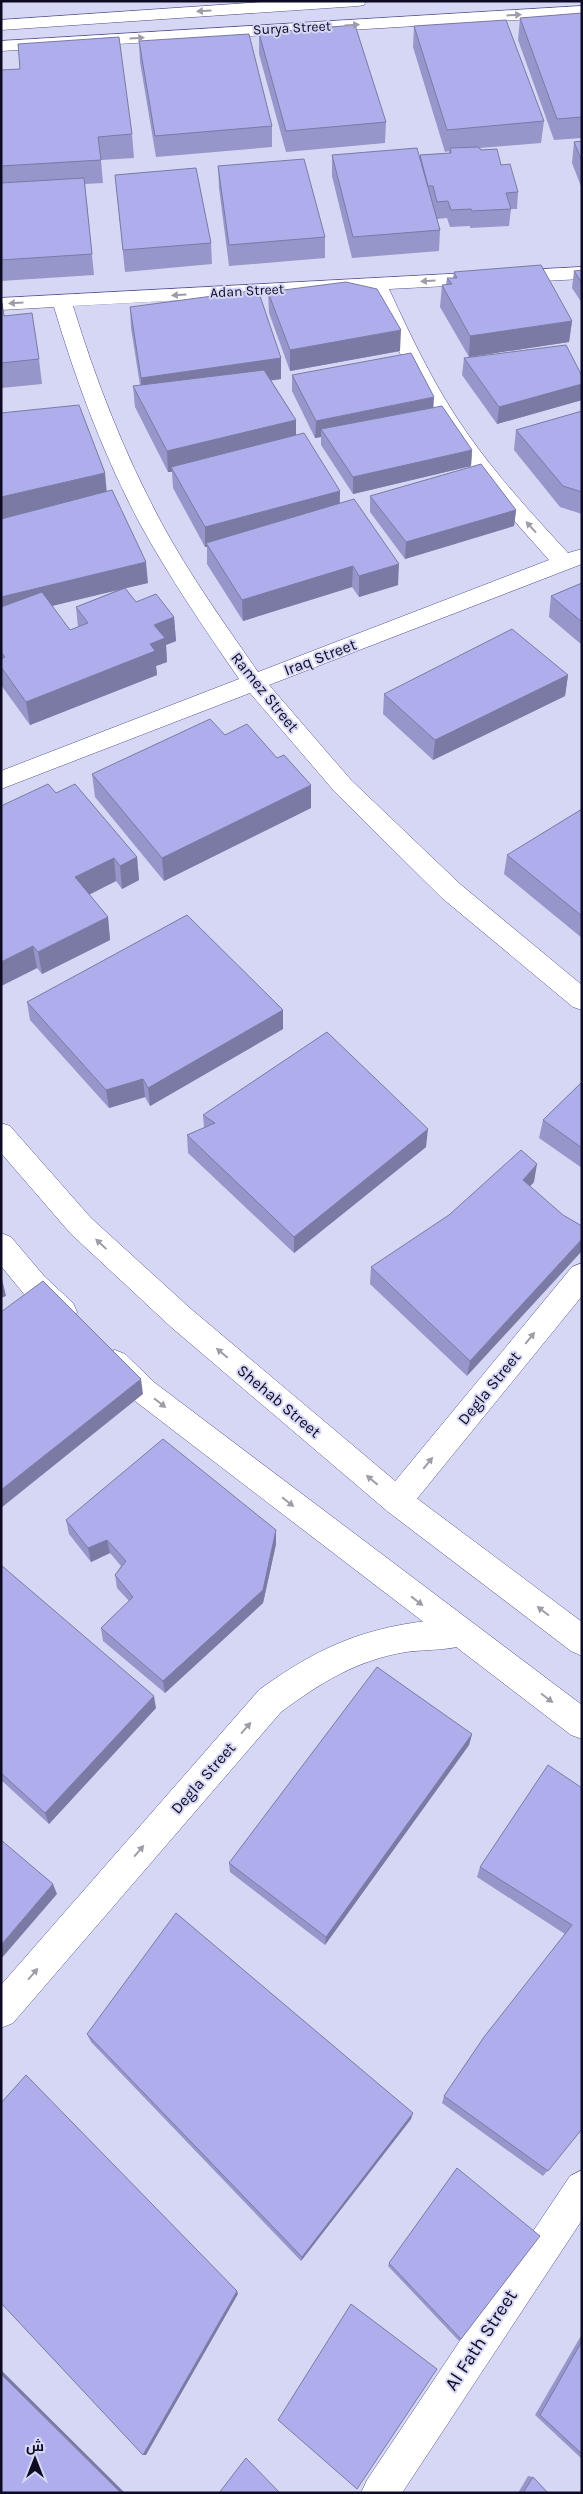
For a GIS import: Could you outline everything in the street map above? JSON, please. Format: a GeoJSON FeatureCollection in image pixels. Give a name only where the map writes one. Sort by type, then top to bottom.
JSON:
{"type":"FeatureCollection","features":[{"type":"Feature","properties":{"kind":"street","name":"Surya Street"},"geometry":{"type":"LineString","coordinates":[[1,25],[358,1]]}},
{"type":"Feature","properties":{"kind":"street","name":"Surya Street"},"geometry":{"type":"LineString","coordinates":[[1,46],[582,11]]}},
{"type":"Feature","properties":{"kind":"street"},"geometry":{"type":"LineString","coordinates":[[24,23],[26,44]]}},
{"type":"Feature","properties":{"kind":"street","name":"Adan Street"},"geometry":{"type":"LineString","coordinates":[[1,304],[582,273]]}},
{"type":"Feature","properties":{"kind":"street"},"geometry":{"type":"LineString","coordinates":[[377,284],[407,351],[448,420],[500,491],[573,560]]}},
{"type":"Feature","properties":{"kind":"street","name":"Ramez Street"},"geometry":{"type":"LineString","coordinates":[[62,301],[83,371],[112,445],[150,522],[197,601],[254,683],[343,786],[451,892],[582,1000]]}},
{"type":"Feature","properties":{"kind":"street","name":"Iraq Street"},"geometry":{"type":"LineString","coordinates":[[1,780],[573,560]]}},
{"type":"Feature","properties":{"kind":"street","name":"Shehab Street"},"geometry":{"type":"LineString","coordinates":[[1,1134],[81,1226],[180,1318],[397,1501],[582,1641]]}},
{"type":"Feature","properties":{"kind":"street"},"geometry":{"type":"LineString","coordinates":[[1,1245],[34,1284],[146,1392],[460,1634],[582,1724]]}},
{"type":"Feature","properties":{"kind":"street","name":"Degla Street"},"geometry":{"type":"LineString","coordinates":[[397,1501],[582,1275]]}},
{"type":"Feature","properties":{"kind":"street","name":"Degla Street"},"geometry":{"type":"LineString","coordinates":[[1,2011],[270,1701],[304,1675],[326,1662],[358,1649],[391,1639],[425,1634],[460,1634]]}},
{"type":"Feature","properties":{"kind":"street","name":"Al Fath Street"},"geometry":{"type":"LineString","coordinates":[[380,2493],[582,2188]]}},
{"type":"Feature","properties":{"kind":"building"},"geometry":{"type":"Polygon","coordinates":[[[582,13],[582,117],[557,119],[520,18],[582,13]]]}},
{"type":"Feature","properties":{"kind":"building"},"geometry":{"type":"Polygon","coordinates":[[[506,20],[544,121],[447,130],[414,26],[506,20]]]}},
{"type":"Feature","properties":{"kind":"building"},"geometry":{"type":"Polygon","coordinates":[[[355,25],[386,122],[286,131],[259,33],[355,25]]]}},
{"type":"Feature","properties":{"kind":"building"},"geometry":{"type":"Polygon","coordinates":[[[249,34],[272,126],[155,136],[139,41],[249,34]]]}},
{"type":"Feature","properties":{"kind":"building"},"geometry":{"type":"Polygon","coordinates":[[[119,37],[132,134],[98,137],[101,160],[1,166],[1,70],[20,69],[18,44],[119,37]]]}},
{"type":"Feature","properties":{"kind":"building"},"geometry":{"type":"Polygon","coordinates":[[[582,141],[582,161],[574,142],[582,141]]]}},
{"type":"Feature","properties":{"kind":"building"},"geometry":{"type":"Polygon","coordinates":[[[478,147],[481,150],[497,149],[501,165],[510,164],[518,192],[506,193],[511,209],[451,210],[448,201],[437,202],[433,186],[428,186],[420,155],[451,153],[450,148],[478,147]]]}},
{"type":"Feature","properties":{"kind":"building"},"geometry":{"type":"Polygon","coordinates":[[[417,148],[440,230],[353,237],[332,155],[417,148]]]}},
{"type":"Feature","properties":{"kind":"building"},"geometry":{"type":"Polygon","coordinates":[[[304,159],[325,237],[229,245],[218,166],[304,159]]]}},
{"type":"Feature","properties":{"kind":"building"},"geometry":{"type":"Polygon","coordinates":[[[196,168],[211,243],[123,250],[115,175],[196,168]]]}},
{"type":"Feature","properties":{"kind":"building"},"geometry":{"type":"Polygon","coordinates":[[[84,178],[92,254],[1,260],[1,183],[84,178]]]}},
{"type":"Feature","properties":{"kind":"building"},"geometry":{"type":"Polygon","coordinates":[[[541,265],[572,321],[470,336],[442,285],[452,284],[447,278],[457,278],[454,272],[541,265]]]}},
{"type":"Feature","properties":{"kind":"building"},"geometry":{"type":"Polygon","coordinates":[[[582,270],[582,283],[574,271],[582,270]]]}},
{"type":"Feature","properties":{"kind":"building"},"geometry":{"type":"Polygon","coordinates":[[[346,282],[377,289],[401,330],[290,350],[268,292],[346,282]]]}},
{"type":"Feature","properties":{"kind":"building"},"geometry":{"type":"Polygon","coordinates":[[[258,290],[281,358],[141,378],[130,307],[258,290]]]}},
{"type":"Feature","properties":{"kind":"building"},"geometry":{"type":"Polygon","coordinates":[[[1,303],[4,316],[32,313],[39,359],[1,363],[1,303]]]}},
{"type":"Feature","properties":{"kind":"building"},"geometry":{"type":"Polygon","coordinates":[[[566,345],[582,376],[582,384],[499,407],[464,358],[566,345]]]}},
{"type":"Feature","properties":{"kind":"building"},"geometry":{"type":"Polygon","coordinates":[[[411,353],[434,397],[316,421],[292,375],[411,353]]]}},
{"type":"Feature","properties":{"kind":"building"},"geometry":{"type":"Polygon","coordinates":[[[264,370],[296,420],[167,451],[133,386],[264,370]]]}},
{"type":"Feature","properties":{"kind":"building"},"geometry":{"type":"Polygon","coordinates":[[[79,405],[105,473],[1,497],[1,413],[79,405]]]}},
{"type":"Feature","properties":{"kind":"building"},"geometry":{"type":"Polygon","coordinates":[[[442,406],[472,450],[353,477],[321,429],[442,406]]]}},
{"type":"Feature","properties":{"kind":"building"},"geometry":{"type":"Polygon","coordinates":[[[582,411],[582,492],[563,486],[516,430],[582,411]]]}},
{"type":"Feature","properties":{"kind":"building"},"geometry":{"type":"Polygon","coordinates":[[[304,433],[340,491],[205,527],[171,467],[304,433]]]}},
{"type":"Feature","properties":{"kind":"building"},"geometry":{"type":"Polygon","coordinates":[[[481,464],[516,510],[406,542],[370,496],[481,464]]]}},
{"type":"Feature","properties":{"kind":"building"},"geometry":{"type":"Polygon","coordinates":[[[112,490],[146,562],[1,597],[1,519],[112,490]]]}},
{"type":"Feature","properties":{"kind":"building"},"geometry":{"type":"Polygon","coordinates":[[[354,499],[399,564],[359,576],[353,566],[242,600],[206,543],[354,499]]]}},
{"type":"Feature","properties":{"kind":"building"},"geometry":{"type":"Polygon","coordinates":[[[582,583],[582,622],[551,596],[582,583]]]}},
{"type":"Feature","properties":{"kind":"building"},"geometry":{"type":"Polygon","coordinates":[[[125,588],[136,602],[156,594],[174,617],[154,625],[165,638],[150,644],[155,651],[26,702],[1,667],[1,659],[5,657],[1,652],[1,607],[42,592],[70,630],[88,623],[76,607],[125,588]]]}},
{"type":"Feature","properties":{"kind":"building"},"geometry":{"type":"Polygon","coordinates":[[[512,629],[568,675],[435,740],[384,694],[512,629]]]}},
{"type":"Feature","properties":{"kind":"building"},"geometry":{"type":"Polygon","coordinates":[[[210,719],[225,735],[247,724],[277,758],[284,755],[311,785],[162,858],[92,774],[210,719]]]}},
{"type":"Feature","properties":{"kind":"building"},"geometry":{"type":"Polygon","coordinates":[[[48,784],[56,793],[75,784],[137,857],[120,866],[114,858],[75,877],[108,917],[38,952],[33,946],[1,962],[1,806],[48,784]]]}},
{"type":"Feature","properties":{"kind":"building"},"geometry":{"type":"Polygon","coordinates":[[[582,809],[582,916],[507,855],[582,809]]]}},
{"type":"Feature","properties":{"kind":"building"},"geometry":{"type":"Polygon","coordinates":[[[187,915],[283,1010],[148,1088],[143,1079],[106,1090],[27,1002],[187,915]]]}},
{"type":"Feature","properties":{"kind":"building"},"geometry":{"type":"Polygon","coordinates":[[[327,1032],[428,1129],[294,1237],[187,1135],[215,1123],[203,1115],[327,1032]]]}},
{"type":"Feature","properties":{"kind":"building"},"geometry":{"type":"Polygon","coordinates":[[[582,1082],[582,1148],[543,1120],[582,1082]]]}},
{"type":"Feature","properties":{"kind":"building"},"geometry":{"type":"Polygon","coordinates":[[[521,1150],[537,1164],[523,1180],[563,1215],[582,1226],[582,1239],[470,1361],[371,1267],[449,1215],[521,1150]]]}},
{"type":"Feature","properties":{"kind":"building"},"geometry":{"type":"Polygon","coordinates":[[[43,1281],[141,1379],[1,1490],[1,1312],[43,1281]]]}},
{"type":"Feature","properties":{"kind":"building"},"geometry":{"type":"Polygon","coordinates":[[[163,1439],[276,1530],[263,1590],[163,1681],[101,1628],[133,1597],[115,1575],[126,1561],[107,1540],[88,1548],[66,1520],[163,1439]]]}},
{"type":"Feature","properties":{"kind":"building"},"geometry":{"type":"Polygon","coordinates":[[[1,1565],[154,1696],[45,1813],[1,1773],[1,1565]]]}},
{"type":"Feature","properties":{"kind":"building"},"geometry":{"type":"Polygon","coordinates":[[[377,1667],[472,1734],[326,1937],[229,1863],[377,1667]]]}},
{"type":"Feature","properties":{"kind":"building"},"geometry":{"type":"Polygon","coordinates":[[[548,1765],[582,1788],[582,2129],[548,2171],[444,2096],[484,2037],[572,1925],[480,1867],[548,1765]]]}},
{"type":"Feature","properties":{"kind":"building"},"geometry":{"type":"Polygon","coordinates":[[[1,1840],[53,1884],[1,1945],[1,1840]]]}},
{"type":"Feature","properties":{"kind":"building"},"geometry":{"type":"Polygon","coordinates":[[[176,1913],[413,2113],[302,2257],[87,2034],[176,1913]]]}},
{"type":"Feature","properties":{"kind":"building"},"geometry":{"type":"Polygon","coordinates":[[[26,2075],[237,2291],[143,2455],[1,2303],[1,2103],[26,2075]]]}},
{"type":"Feature","properties":{"kind":"building"},"geometry":{"type":"Polygon","coordinates":[[[457,2168],[540,2236],[461,2339],[389,2263],[457,2168]]]}},
{"type":"Feature","properties":{"kind":"building"},"geometry":{"type":"Polygon","coordinates":[[[351,2304],[437,2369],[357,2489],[278,2420],[351,2304]]]}},
{"type":"Feature","properties":{"kind":"building"},"geometry":{"type":"Polygon","coordinates":[[[582,2341],[582,2454],[540,2415],[582,2341]]]}},
{"type":"Feature","properties":{"kind":"building"},"geometry":{"type":"Polygon","coordinates":[[[1,2374],[121,2493],[1,2493],[1,2374]]]}},
{"type":"Feature","properties":{"kind":"building"},"geometry":{"type":"Polygon","coordinates":[[[246,2458],[280,2493],[219,2493],[246,2458]]]}},
{"type":"Feature","properties":{"kind":"building"},"geometry":{"type":"Polygon","coordinates":[[[533,2477],[548,2493],[523,2493],[533,2477]]]}}]}
